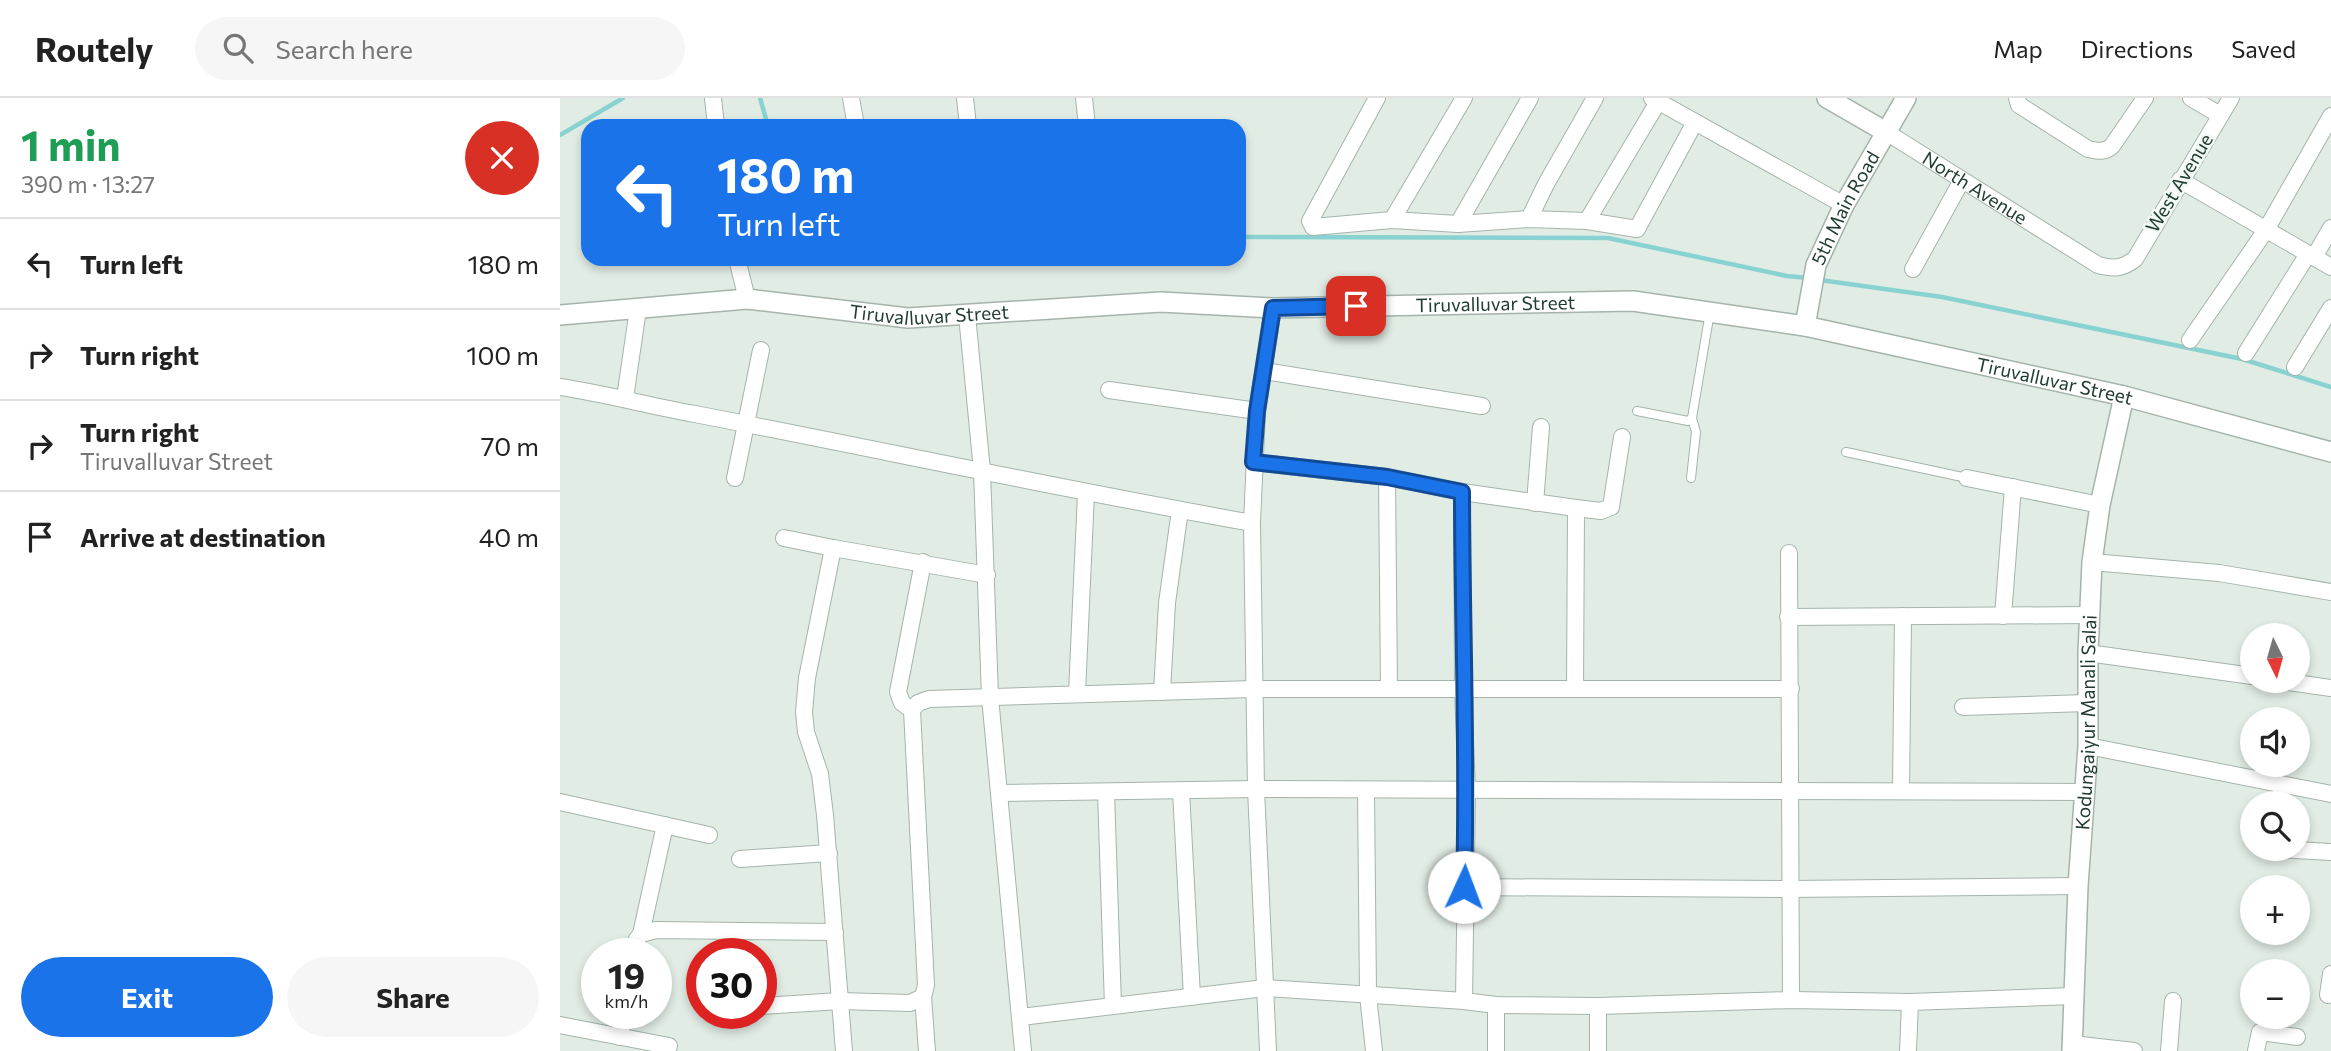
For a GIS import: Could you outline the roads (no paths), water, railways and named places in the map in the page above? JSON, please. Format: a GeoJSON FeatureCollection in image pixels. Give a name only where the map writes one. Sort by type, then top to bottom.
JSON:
{"type":"FeatureCollection","features":[{"type":"Feature","properties":{"kind":"street"},"geometry":{"type":"LineString","coordinates":[[713,98],[715,119]]}},
{"type":"Feature","properties":{"kind":"street"},"geometry":{"type":"LineString","coordinates":[[852,98],[855,119]]}},
{"type":"Feature","properties":{"kind":"street"},"geometry":{"type":"LineString","coordinates":[[965,98],[967,119]]}},
{"type":"Feature","properties":{"kind":"street"},"geometry":{"type":"LineString","coordinates":[[1084,98],[1086,119]]}},
{"type":"Feature","properties":{"kind":"street"},"geometry":{"type":"LineString","coordinates":[[1377,98],[1310,221],[1313,227],[1391,220],[1458,224],[1530,219],[1587,221],[1637,229],[1695,122]]}},
{"type":"Feature","properties":{"kind":"street"},"geometry":{"type":"LineString","coordinates":[[1391,220],[1464,98]]}},
{"type":"Feature","properties":{"kind":"street"},"geometry":{"type":"LineString","coordinates":[[1458,224],[1530,98]]}},
{"type":"Feature","properties":{"kind":"street"},"geometry":{"type":"LineString","coordinates":[[1530,219],[1546,184],[1595,98]]}},
{"type":"Feature","properties":{"kind":"street","name":"North Avenue"},"geometry":{"type":"LineString","coordinates":[[1826,98],[1886,132],[2098,265],[2113,269],[2126,266]]}},
{"type":"Feature","properties":{"kind":"street","name":"5th Main Road"},"geometry":{"type":"LineString","coordinates":[[1805,326],[1816,265],[1844,205],[1906,98]]}},
{"type":"Feature","properties":{"kind":"street"},"geometry":{"type":"LineString","coordinates":[[2017,98],[2019,105],[2030,113],[2088,149],[2100,151],[2112,146],[2145,98]]}},
{"type":"Feature","properties":{"kind":"street"},"geometry":{"type":"LineString","coordinates":[[2191,98],[2220,115]]}},
{"type":"Feature","properties":{"kind":"street","name":"West Avenue"},"geometry":{"type":"LineString","coordinates":[[2126,266],[2135,259],[2231,98]]}},
{"type":"Feature","properties":{"kind":"street"},"geometry":{"type":"LineString","coordinates":[[1587,221],[1655,100],[1844,205]]}},
{"type":"Feature","properties":{"kind":"street"},"geometry":{"type":"LineString","coordinates":[[2190,340],[2266,230],[2331,116]]}},
{"type":"Feature","properties":{"kind":"street"},"geometry":{"type":"LineString","coordinates":[[1913,269],[1962,180]]}},
{"type":"Feature","properties":{"kind":"street"},"geometry":{"type":"LineString","coordinates":[[2180,180],[2331,267]]}},
{"type":"Feature","properties":{"kind":"street"},"geometry":{"type":"LineString","coordinates":[[2246,353],[2331,228]]}},
{"type":"Feature","properties":{"kind":"street"},"geometry":{"type":"LineString","coordinates":[[739,266],[747,299]]}},
{"type":"Feature","properties":{"kind":"street","name":"Tiruvalluvar Street"},"geometry":{"type":"LineString","coordinates":[[560,315],[747,299],[908,318],[1161,302],[1273,308],[1633,300],[1805,326],[2124,396],[2331,452]]}},
{"type":"Feature","properties":{"kind":"street"},"geometry":{"type":"LineString","coordinates":[[1268,1051],[1256,789],[1252,523],[1257,411],[1273,308]]}},
{"type":"Feature","properties":{"kind":"street"},"geometry":{"type":"LineString","coordinates":[[2295,367],[2331,308]]}},
{"type":"Feature","properties":{"kind":"street"},"geometry":{"type":"LineString","coordinates":[[625,398],[638,309]]}},
{"type":"Feature","properties":{"kind":"street"},"geometry":{"type":"LineString","coordinates":[[967,315],[982,471],[990,698],[1023,1051]]}},
{"type":"Feature","properties":{"kind":"street"},"geometry":{"type":"LineString","coordinates":[[735,478],[761,350]]}},
{"type":"Feature","properties":{"kind":"street"},"geometry":{"type":"LineString","coordinates":[[1264,371],[1482,406]]}},
{"type":"Feature","properties":{"kind":"street"},"geometry":{"type":"LineString","coordinates":[[560,387],[1252,523]]}},
{"type":"Feature","properties":{"kind":"street"},"geometry":{"type":"LineString","coordinates":[[1109,390],[1257,411]]}},
{"type":"Feature","properties":{"kind":"street","name":"Kodungaiyur Manali Salai"},"geometry":{"type":"LineString","coordinates":[[2072,1047],[2078,886],[2088,746],[2092,562],[2100,505],[2124,396]]}},
{"type":"Feature","properties":{"kind":"street"},"geometry":{"type":"LineString","coordinates":[[1535,503],[1541,427]]}},
{"type":"Feature","properties":{"kind":"street"},"geometry":{"type":"LineString","coordinates":[[1253,462],[1387,477],[1462,492],[1601,511],[1611,507],[1622,437]]}},
{"type":"Feature","properties":{"kind":"street"},"geometry":{"type":"LineString","coordinates":[[1387,477],[1389,689]]}},
{"type":"Feature","properties":{"kind":"street"},"geometry":{"type":"LineString","coordinates":[[1966,478],[2100,505]]}},
{"type":"Feature","properties":{"kind":"street"},"geometry":{"type":"LineString","coordinates":[[2003,616],[2013,487]]}},
{"type":"Feature","properties":{"kind":"street"},"geometry":{"type":"LineString","coordinates":[[1077,693],[1086,492]]}},
{"type":"Feature","properties":{"kind":"street"},"geometry":{"type":"LineString","coordinates":[[1462,492],[1463,690],[1467,790],[1464,1001]]}},
{"type":"Feature","properties":{"kind":"street"},"geometry":{"type":"LineString","coordinates":[[1575,689],[1576,508]]}},
{"type":"Feature","properties":{"kind":"street"},"geometry":{"type":"LineString","coordinates":[[1162,692],[1167,603],[1180,510]]}},
{"type":"Feature","properties":{"kind":"street"},"geometry":{"type":"LineString","coordinates":[[784,538],[987,575]]}},
{"type":"Feature","properties":{"kind":"street"},"geometry":{"type":"LineString","coordinates":[[833,548],[807,678],[804,712],[806,732],[820,774],[829,853],[844,1051]]}},
{"type":"Feature","properties":{"kind":"street"},"geometry":{"type":"LineString","coordinates":[[1789,553],[1791,1000]]}},
{"type":"Feature","properties":{"kind":"street"},"geometry":{"type":"LineString","coordinates":[[912,710],[902,703],[898,692],[923,562]]}},
{"type":"Feature","properties":{"kind":"street"},"geometry":{"type":"LineString","coordinates":[[2092,562],[2219,573],[2331,592]]}},
{"type":"Feature","properties":{"kind":"street"},"geometry":{"type":"LineString","coordinates":[[1788,617],[2089,615]]}},
{"type":"Feature","properties":{"kind":"street"},"geometry":{"type":"LineString","coordinates":[[1901,791],[1903,616]]}},
{"type":"Feature","properties":{"kind":"street"},"geometry":{"type":"LineString","coordinates":[[2088,653],[2240,675]]}},
{"type":"Feature","properties":{"kind":"street"},"geometry":{"type":"LineString","coordinates":[[2310,685],[2331,688]]}},
{"type":"Feature","properties":{"kind":"street"},"geometry":{"type":"LineString","coordinates":[[927,1051],[912,710],[918,703],[929,699],[1253,689],[1791,689]]}},
{"type":"Feature","properties":{"kind":"street"},"geometry":{"type":"LineString","coordinates":[[1963,707],[2087,703]]}},
{"type":"Feature","properties":{"kind":"street"},"geometry":{"type":"LineString","coordinates":[[2088,746],[2331,794]]}},
{"type":"Feature","properties":{"kind":"street"},"geometry":{"type":"LineString","coordinates":[[999,793],[1256,789],[2083,792]]}},
{"type":"Feature","properties":{"kind":"street"},"geometry":{"type":"LineString","coordinates":[[1181,790],[1192,997]]}},
{"type":"Feature","properties":{"kind":"street"},"geometry":{"type":"LineString","coordinates":[[1366,790],[1368,995],[1374,1051]]}},
{"type":"Feature","properties":{"kind":"street"},"geometry":{"type":"LineString","coordinates":[[1106,792],[1113,1006]]}},
{"type":"Feature","properties":{"kind":"street"},"geometry":{"type":"LineString","coordinates":[[560,803],[709,835]]}},
{"type":"Feature","properties":{"kind":"street"},"geometry":{"type":"LineString","coordinates":[[638,938],[641,934],[665,825]]}},
{"type":"Feature","properties":{"kind":"street"},"geometry":{"type":"LineString","coordinates":[[2310,851],[2331,852]]}},
{"type":"Feature","properties":{"kind":"street"},"geometry":{"type":"LineString","coordinates":[[740,859],[829,853]]}},
{"type":"Feature","properties":{"kind":"street"},"geometry":{"type":"LineString","coordinates":[[1464,887],[2078,886]]}},
{"type":"Feature","properties":{"kind":"street"},"geometry":{"type":"LineString","coordinates":[[641,934],[656,930],[835,932]]}},
{"type":"Feature","properties":{"kind":"street"},"geometry":{"type":"LineString","coordinates":[[2328,995],[2331,974]]}},
{"type":"Feature","properties":{"kind":"street"},"geometry":{"type":"LineString","coordinates":[[1021,1017],[1265,988],[1496,1005],[1598,1006],[1791,1000],[1910,1002],[2073,996]]}},
{"type":"Feature","properties":{"kind":"street"},"geometry":{"type":"LineString","coordinates":[[777,1005],[840,1001],[910,1003],[923,997]]}},
{"type":"Feature","properties":{"kind":"street"},"geometry":{"type":"LineString","coordinates":[[2169,1051],[2173,1001]]}},
{"type":"Feature","properties":{"kind":"street"},"geometry":{"type":"LineString","coordinates":[[1909,1051],[1910,1002]]}},
{"type":"Feature","properties":{"kind":"street"},"geometry":{"type":"LineString","coordinates":[[1496,1005],[1496,1051]]}},
{"type":"Feature","properties":{"kind":"street"},"geometry":{"type":"LineString","coordinates":[[1598,1006],[1598,1051]]}},
{"type":"Feature","properties":{"kind":"street"},"geometry":{"type":"LineString","coordinates":[[560,1025],[669,1046]]}},
{"type":"Feature","properties":{"kind":"street"},"geometry":{"type":"LineString","coordinates":[[620,1037],[621,1029]]}},
{"type":"Feature","properties":{"kind":"street"},"geometry":{"type":"LineString","coordinates":[[2256,1051],[2260,1032],[2297,1037]]}},
{"type":"Feature","properties":{"kind":"street"},"geometry":{"type":"LineString","coordinates":[[2072,1047],[2133,1051]]}},
{"type":"Feature","properties":{"kind":"lane"},"geometry":{"type":"LineString","coordinates":[[1690,478],[1696,432],[1692,418],[1710,312]]}},
{"type":"Feature","properties":{"kind":"lane"},"geometry":{"type":"LineString","coordinates":[[1637,411],[1688,421],[1692,418]]}},
{"type":"Feature","properties":{"kind":"lane"},"geometry":{"type":"LineString","coordinates":[[1846,452],[1966,478]]}},
{"type":"Feature","properties":{"kind":"waterway"},"geometry":{"type":"LineString","coordinates":[[587,119],[623,98]]}},
{"type":"Feature","properties":{"kind":"waterway"},"geometry":{"type":"LineString","coordinates":[[760,98],[766,119]]}},
{"type":"Feature","properties":{"kind":"waterway"},"geometry":{"type":"LineString","coordinates":[[560,135],[581,123]]}},
{"type":"Feature","properties":{"kind":"waterway"},"geometry":{"type":"LineString","coordinates":[[1246,237],[1608,238],[1787,276],[1808,278]]}},
{"type":"Feature","properties":{"kind":"waterway"},"geometry":{"type":"LineString","coordinates":[[1820,280],[1942,297],[2242,359],[2331,387]]}}]}
